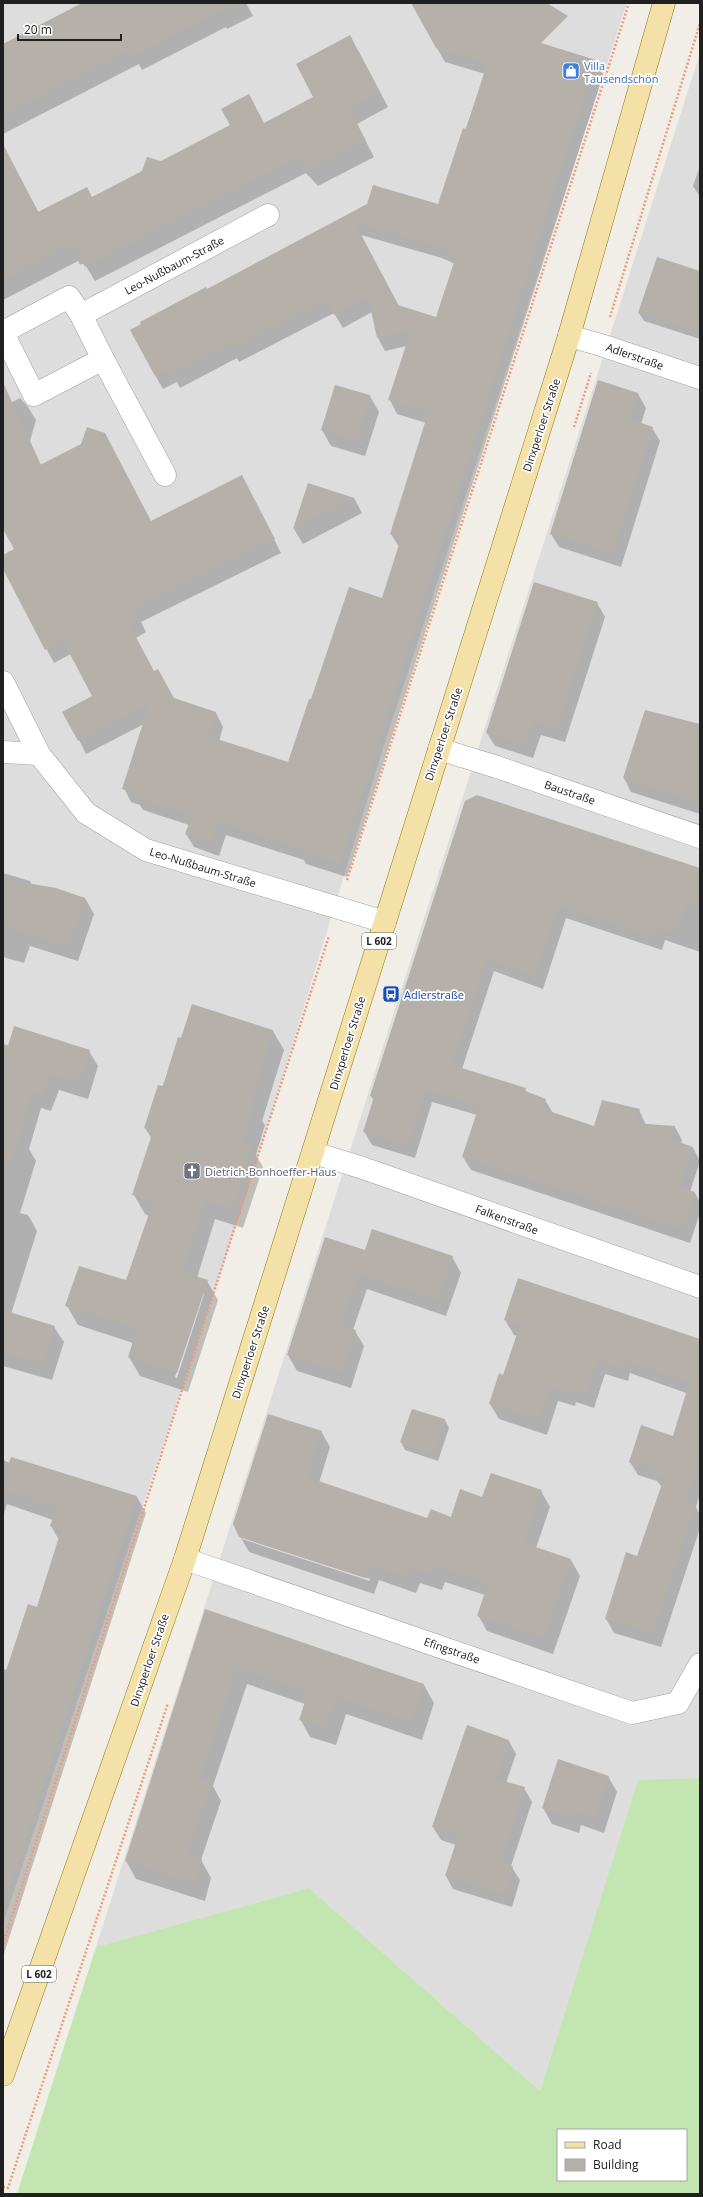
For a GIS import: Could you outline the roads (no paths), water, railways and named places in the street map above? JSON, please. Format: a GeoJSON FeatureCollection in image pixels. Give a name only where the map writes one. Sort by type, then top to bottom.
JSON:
{"type":"FeatureCollection","features":[{"type":"Feature","properties":{"kind":"main road","name":"Dinxperloer Straße"},"geometry":{"type":"LineString","coordinates":[[3,2075],[185,1559],[314,1153],[384,922],[569,336],[664,3]]}},
{"type":"Feature","properties":{"kind":"street","name":"Leo-Nußbaum-Straße"},"geometry":{"type":"LineString","coordinates":[[81,315],[268,215]]}},
{"type":"Feature","properties":{"kind":"street"},"geometry":{"type":"LineString","coordinates":[[103,359],[34,395],[3,332],[69,296],[81,315],[165,475]]}},
{"type":"Feature","properties":{"kind":"street","name":"Adlerstraße"},"geometry":{"type":"LineString","coordinates":[[569,336],[601,344],[700,378]]}},
{"type":"Feature","properties":{"kind":"street","name":"Leo-Nußbaum-Straße"},"geometry":{"type":"LineString","coordinates":[[3,682],[39,754],[86,813],[146,850],[384,922]]}},
{"type":"Feature","properties":{"kind":"street","name":"Baustraße"},"geometry":{"type":"LineString","coordinates":[[438,750],[497,767],[700,837]]}},
{"type":"Feature","properties":{"kind":"street"},"geometry":{"type":"LineString","coordinates":[[3,752],[39,754]]}},
{"type":"Feature","properties":{"kind":"street","name":"Falkenstraße"},"geometry":{"type":"LineString","coordinates":[[314,1153],[360,1167],[700,1287]]}},
{"type":"Feature","properties":{"kind":"street","name":"Efingstraße"},"geometry":{"type":"LineString","coordinates":[[185,1559],[632,1713],[678,1703],[700,1664]]}},
{"type":"Feature","properties":{"kind":"place","name":"Villa Tausendschön"},"geometry":{"type":"Point","coordinates":[571,71]}},
{"type":"Feature","properties":{"kind":"place","name":"Adlerstraße"},"geometry":{"type":"Point","coordinates":[391,994]}},
{"type":"Feature","properties":{"kind":"place","name":"Dietrich-Bonhoeffer-Haus"},"geometry":{"type":"Point","coordinates":[192,1171]}}]}
